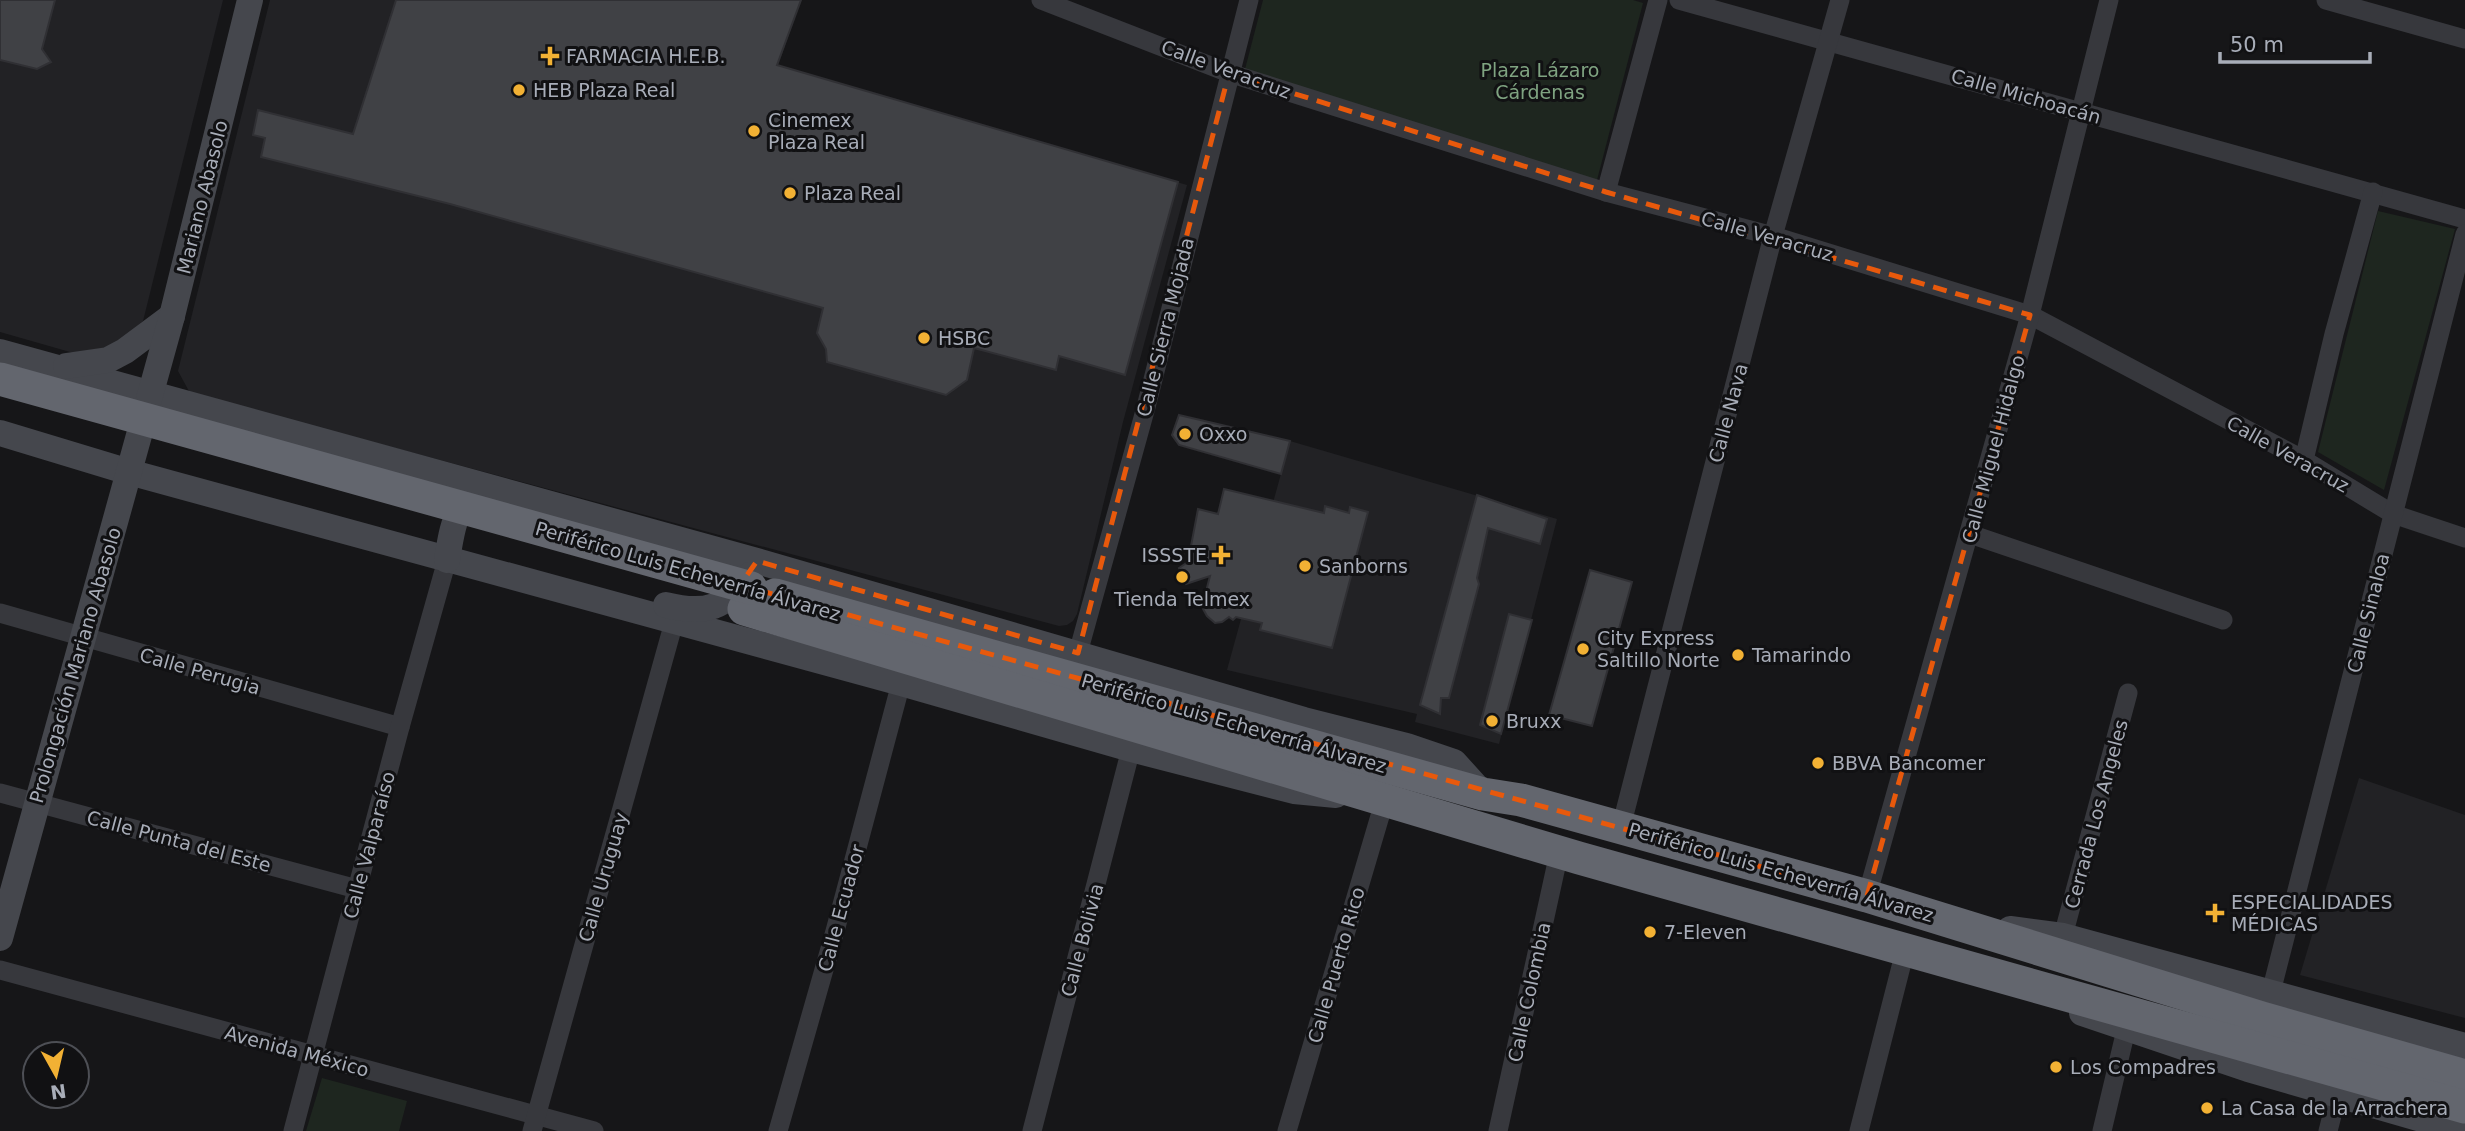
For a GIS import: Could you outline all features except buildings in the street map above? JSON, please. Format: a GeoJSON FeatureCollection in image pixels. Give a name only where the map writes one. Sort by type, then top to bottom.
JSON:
{"type":"FeatureCollection","features":[{"type":"Feature","properties":{"kind":"highway","name":"Periférico Luis Echeverría Álvarez"},"geometry":{"type":"LineString","coordinates":[[0,379],[751,586],[1483,793],[1521,800],[1867,896],[2261,1019],[2465,1076]]}},
{"type":"Feature","properties":{"kind":"highway","name":"Periférico Luis Echeverría Álvarez"},"geometry":{"type":"LineString","coordinates":[[0,403],[751,586],[1376,797],[1559,853],[2048,991],[2261,1019],[2465,1107]]}},
{"type":"Feature","properties":{"kind":"street","name":"Mariano Abasolo"},"geometry":{"type":"LineString","coordinates":[[151,393],[250,0]]}},
{"type":"Feature","properties":{"kind":"street","name":"Calle Veracruz"},"geometry":{"type":"LineString","coordinates":[[1041,0],[1229,73],[1606,192],[1773,236],[2030,314],[2304,460],[2393,514],[2465,538]]}},
{"type":"Feature","properties":{"kind":"street"},"geometry":{"type":"LineString","coordinates":[[1094,20],[1099,0]]}},
{"type":"Feature","properties":{"kind":"street","name":"Calle Sierra Mojada"},"geometry":{"type":"LineString","coordinates":[[1078,653],[1146,407],[1249,0]]}},
{"type":"Feature","properties":{"kind":"street"},"geometry":{"type":"LineString","coordinates":[[1606,192],[1658,0]]}},
{"type":"Feature","properties":{"kind":"street","name":"Calle Michoacán"},"geometry":{"type":"LineString","coordinates":[[1679,0],[2465,219]]}},
{"type":"Feature","properties":{"kind":"street","name":"Calle Nava"},"geometry":{"type":"LineString","coordinates":[[1620,827],[1773,236],[1840,0]]}},
{"type":"Feature","properties":{"kind":"street","name":"Calle Miguel Hidalgo"},"geometry":{"type":"LineString","coordinates":[[1867,896],[2030,314],[2109,0]]}},
{"type":"Feature","properties":{"kind":"street"},"geometry":{"type":"LineString","coordinates":[[2326,0],[2465,39]]}},
{"type":"Feature","properties":{"kind":"street"},"geometry":{"type":"LineString","coordinates":[[2304,460],[2334,334],[2373,192]]}},
{"type":"Feature","properties":{"kind":"street","name":"Calle Sinaloa"},"geometry":{"type":"LineString","coordinates":[[2261,1019],[2465,234]]}},
{"type":"Feature","properties":{"kind":"street"},"geometry":{"type":"LineString","coordinates":[[56,368],[108,360],[125,351],[172,316]]}},
{"type":"Feature","properties":{"kind":"street"},"geometry":{"type":"LineString","coordinates":[[0,352],[646,531],[751,586],[1078,653],[1304,720],[1407,746],[1454,762],[1483,793]]}},
{"type":"Feature","properties":{"kind":"street","name":"Prolongación Mariano Abasolo"},"geometry":{"type":"LineString","coordinates":[[0,938],[151,393]]}},
{"type":"Feature","properties":{"kind":"street"},"geometry":{"type":"LineString","coordinates":[[0,433],[129,472],[1131,749],[1294,791],[1376,797]]}},
{"type":"Feature","properties":{"kind":"street"},"geometry":{"type":"LineString","coordinates":[[447,560],[460,511],[466,507],[599,536],[628,537],[646,531]]}},
{"type":"Feature","properties":{"kind":"street"},"geometry":{"type":"LineString","coordinates":[[1970,534],[2223,620]]}},
{"type":"Feature","properties":{"kind":"street"},"geometry":{"type":"LineString","coordinates":[[447,560],[481,556],[688,611],[703,610],[729,597],[747,579],[751,586]]}},
{"type":"Feature","properties":{"kind":"street","name":"Calle Valparaíso"},"geometry":{"type":"LineString","coordinates":[[293,1131],[447,560]]}},
{"type":"Feature","properties":{"kind":"street","name":"Calle Perugia"},"geometry":{"type":"LineString","coordinates":[[0,613],[400,727]]}},
{"type":"Feature","properties":{"kind":"street","name":"Calle Uruguay"},"geometry":{"type":"LineString","coordinates":[[534,1123],[674,622]]}},
{"type":"Feature","properties":{"kind":"street","name":"Calle Ecuador"},"geometry":{"type":"LineString","coordinates":[[778,1131],[901,684]]}},
{"type":"Feature","properties":{"kind":"street","name":"Cerrada Los Angeles"},"geometry":{"type":"LineString","coordinates":[[2063,936],[2128,693]]}},
{"type":"Feature","properties":{"kind":"street","name":"Calle Bolivia"},"geometry":{"type":"LineString","coordinates":[[1032,1131],[1131,749]]}},
{"type":"Feature","properties":{"kind":"street","name":"Calle Punta del Este"},"geometry":{"type":"LineString","coordinates":[[0,793],[357,889]]}},
{"type":"Feature","properties":{"kind":"street","name":"Calle Puerto Rico"},"geometry":{"type":"LineString","coordinates":[[1287,1131],[1376,797]]}},
{"type":"Feature","properties":{"kind":"street","name":"Calle Colombia"},"geometry":{"type":"LineString","coordinates":[[1498,1131],[1559,853]]}},
{"type":"Feature","properties":{"kind":"street"},"geometry":{"type":"LineString","coordinates":[[1957,922],[2063,936],[2261,1019],[2465,1046]]}},
{"type":"Feature","properties":{"kind":"street"},"geometry":{"type":"LineString","coordinates":[[1859,1131],[1905,951]]}},
{"type":"Feature","properties":{"kind":"street","name":"Avenida México"},"geometry":{"type":"LineString","coordinates":[[0,970],[314,1056],[534,1123],[594,1131]]}},
{"type":"Feature","properties":{"kind":"street","name":"Periférico Luis Echeverría Álvarez"},"geometry":{"type":"LineString","coordinates":[[2048,991],[2067,1006],[2126,1030],[2337,1096],[2463,1131]]}},
{"type":"Feature","properties":{"kind":"street"},"geometry":{"type":"LineString","coordinates":[[2102,1131],[2126,1030]]}},
{"type":"Feature","properties":{"kind":"street"},"geometry":{"type":"LineString","coordinates":[[2328,1131],[2337,1096]]}},
{"type":"Feature","properties":{"kind":"highlighted area"},"geometry":{"type":"Polygon","coordinates":[[[1229,73],[1606,192],[2030,315],[1867,896],[740,585],[757,561],[1078,653],[1229,73]]]}},
{"type":"Feature","properties":{"kind":"shaded area"},"geometry":{"type":"Polygon","coordinates":[[[0,0],[223,0],[143,321],[121,342],[91,358],[0,332],[0,0]]]}},
{"type":"Feature","properties":{"kind":"shaded area"},"geometry":{"type":"Polygon","coordinates":[[[270,0],[801,0],[778,66],[1187,185],[1073,621],[1059,626],[190,393],[178,371],[270,0]]]}},
{"type":"Feature","properties":{"kind":"shaded area"},"geometry":{"type":"Polygon","coordinates":[[[1290,441],[1557,519],[1499,744],[1415,722],[1417,714],[1227,670],[1290,441]]]}},
{"type":"Feature","properties":{"kind":"shaded area"},"geometry":{"type":"Polygon","coordinates":[[[2359,778],[2465,815],[2465,1018],[2300,975],[2359,778]]]}},
{"type":"Feature","properties":{"kind":"green space","name":"Plaza Lázaro Cárdenas"},"geometry":{"type":"Polygon","coordinates":[[[1263,0],[1633,0],[1643,3],[1597,180],[1243,77],[1263,0]]]}},
{"type":"Feature","properties":{"kind":"green space"},"geometry":{"type":"Polygon","coordinates":[[[2378,211],[2455,229],[2384,490],[2318,452],[2378,211]]]}},
{"type":"Feature","properties":{"kind":"green space"},"geometry":{"type":"Polygon","coordinates":[[[322,1078],[407,1101],[399,1131],[306,1131],[322,1078]]]}},
{"type":"Feature","properties":{"kind":"place","name":"FARMACIA H.E.B."},"geometry":{"type":"Point","coordinates":[550,56]}},
{"type":"Feature","properties":{"kind":"place","name":"HEB Plaza Real"},"geometry":{"type":"Point","coordinates":[519,90]}},
{"type":"Feature","properties":{"kind":"place","name":"Cinemex Plaza Real"},"geometry":{"type":"Point","coordinates":[754,131]}},
{"type":"Feature","properties":{"kind":"place","name":"Plaza Real"},"geometry":{"type":"Point","coordinates":[790,193]}},
{"type":"Feature","properties":{"kind":"place","name":"HSBC"},"geometry":{"type":"Point","coordinates":[924,338]}},
{"type":"Feature","properties":{"kind":"place","name":"Oxxo"},"geometry":{"type":"Point","coordinates":[1185,434]}},
{"type":"Feature","properties":{"kind":"place","name":"ISSSTE"},"geometry":{"type":"Point","coordinates":[1221,555]}},
{"type":"Feature","properties":{"kind":"place","name":"Sanborns"},"geometry":{"type":"Point","coordinates":[1305,566]}},
{"type":"Feature","properties":{"kind":"place","name":"Tienda Telmex"},"geometry":{"type":"Point","coordinates":[1182,577]}},
{"type":"Feature","properties":{"kind":"place","name":"City Express Saltillo Norte"},"geometry":{"type":"Point","coordinates":[1583,649]}},
{"type":"Feature","properties":{"kind":"place","name":"Tamarindo"},"geometry":{"type":"Point","coordinates":[1738,655]}},
{"type":"Feature","properties":{"kind":"place","name":"Bruxx"},"geometry":{"type":"Point","coordinates":[1492,721]}},
{"type":"Feature","properties":{"kind":"place","name":"BBVA Bancomer"},"geometry":{"type":"Point","coordinates":[1818,763]}},
{"type":"Feature","properties":{"kind":"place","name":"ESPECIALIDADES MÉDICAS"},"geometry":{"type":"Point","coordinates":[2215,913]}},
{"type":"Feature","properties":{"kind":"place","name":"7-Eleven"},"geometry":{"type":"Point","coordinates":[1650,932]}},
{"type":"Feature","properties":{"kind":"place","name":"Los Compadres"},"geometry":{"type":"Point","coordinates":[2056,1067]}},
{"type":"Feature","properties":{"kind":"place","name":"La Casa de la Arrachera"},"geometry":{"type":"Point","coordinates":[2207,1108]}}]}
